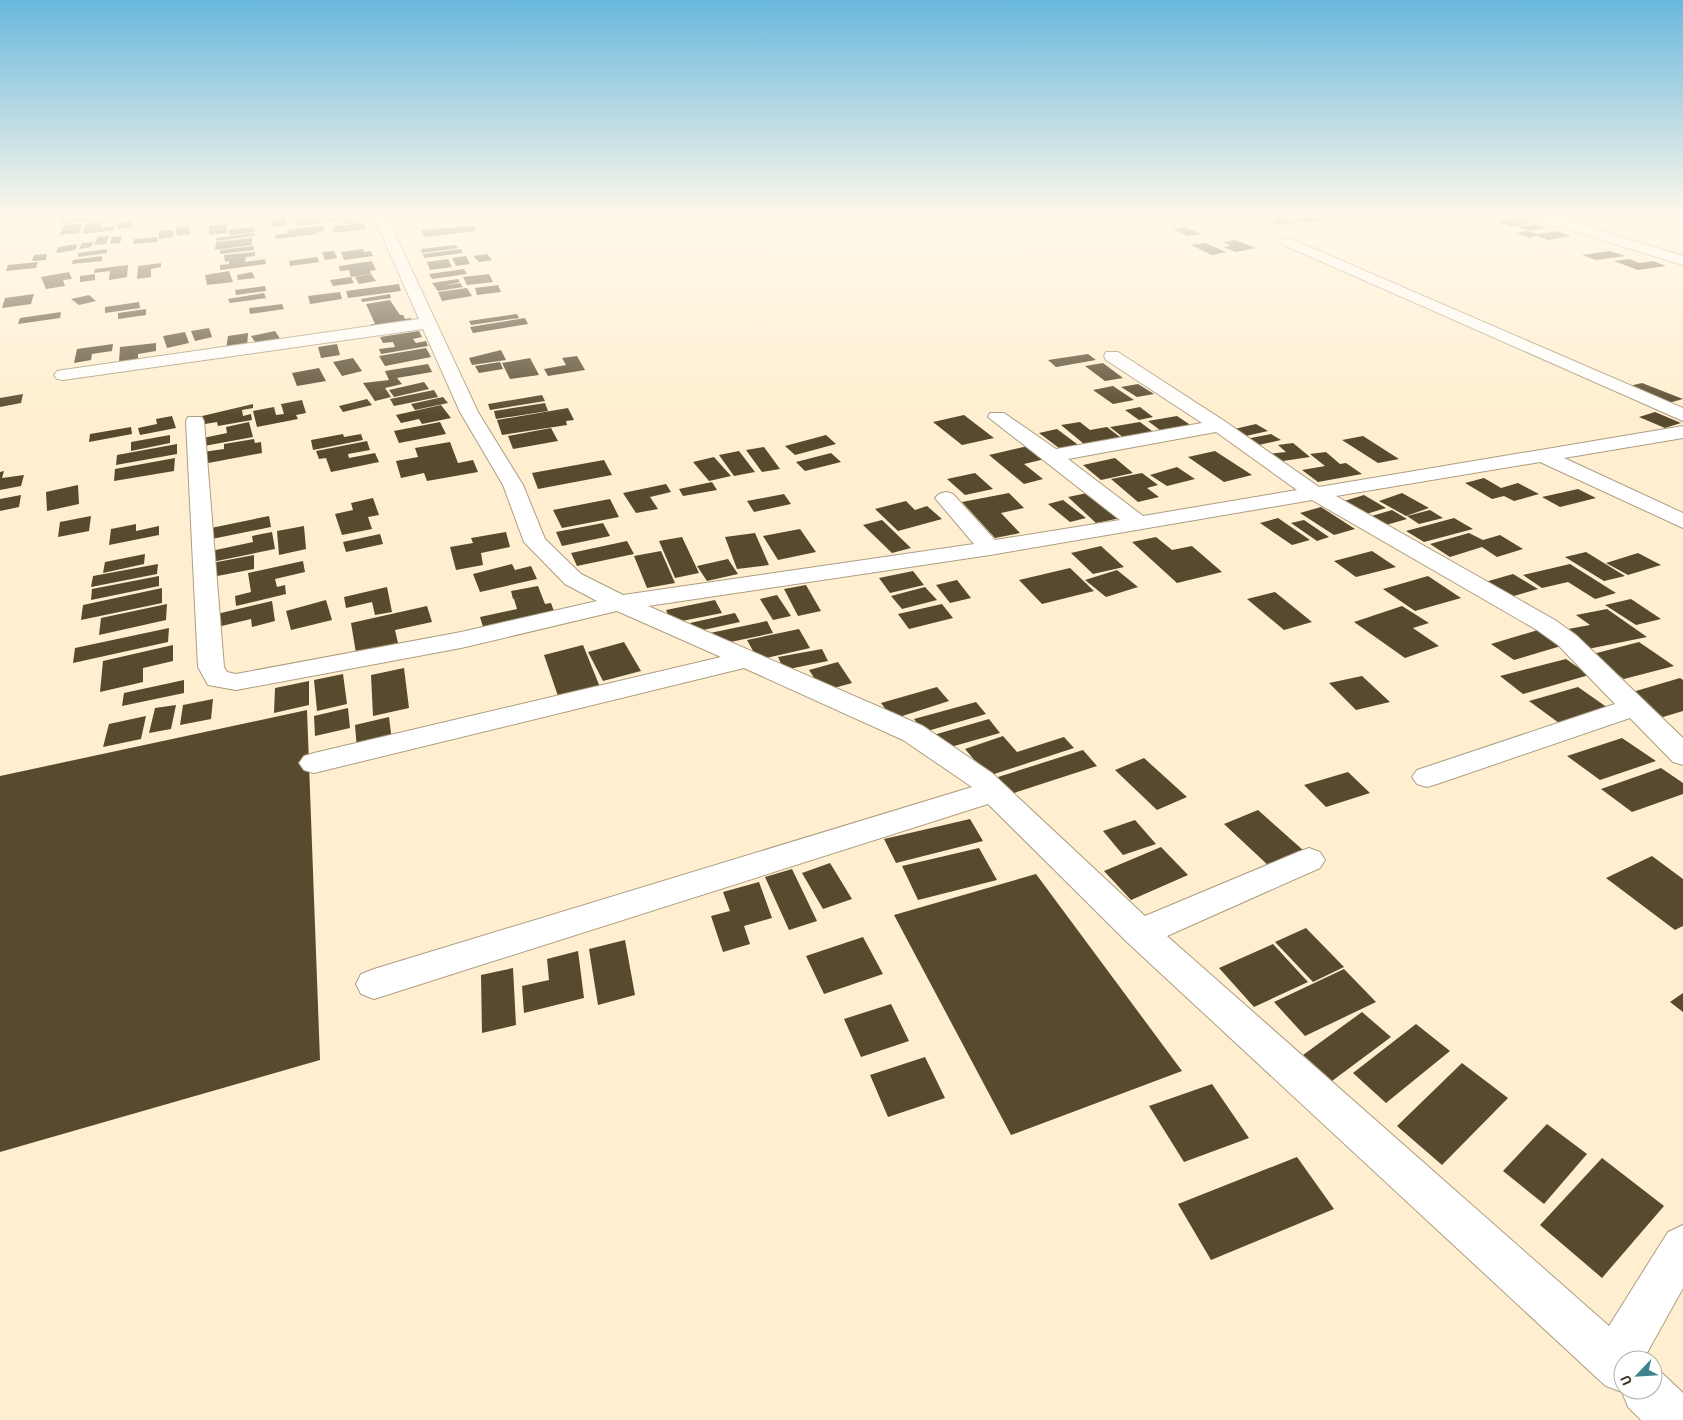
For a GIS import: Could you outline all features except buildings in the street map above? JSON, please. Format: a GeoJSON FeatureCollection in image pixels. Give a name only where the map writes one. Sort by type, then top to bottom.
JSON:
{"type":"FeatureCollection","features":[{"type":"Feature","properties":{"kind":"street"},"geometry":{"type":"LineString","coordinates":[[410,283],[469,412],[513,486],[535,542],[573,579],[620,603],[913,733],[982,780],[1140,933],[1613,1360]]}},
{"type":"Feature","properties":{"kind":"street"},"geometry":{"type":"LineString","coordinates":[[1383,283],[1683,415]]}},
{"type":"Feature","properties":{"kind":"street"},"geometry":{"type":"LineString","coordinates":[[63,375],[428,323]]}},
{"type":"Feature","properties":{"kind":"street"},"geometry":{"type":"LineString","coordinates":[[1112,356],[1219,426],[1316,494],[1546,625],[1567,640],[1683,755]]}},
{"type":"Feature","properties":{"kind":"street"},"geometry":{"type":"LineString","coordinates":[[997,417],[1052,456],[1138,523]]}},
{"type":"Feature","properties":{"kind":"street"},"geometry":{"type":"LineString","coordinates":[[195,421],[210,667],[218,679],[236,682],[451,642],[620,603],[990,548],[1683,432]]}},
{"type":"Feature","properties":{"kind":"street"},"geometry":{"type":"LineString","coordinates":[[1052,456],[1219,426]]}},
{"type":"Feature","properties":{"kind":"street"},"geometry":{"type":"LineString","coordinates":[[1543,456],[1683,520]]}},
{"type":"Feature","properties":{"kind":"street"},"geometry":{"type":"LineString","coordinates":[[946,498],[990,548]]}},
{"type":"Feature","properties":{"kind":"street"},"geometry":{"type":"LineString","coordinates":[[314,763],[747,659]]}},
{"type":"Feature","properties":{"kind":"street"},"geometry":{"type":"LineString","coordinates":[[1427,777],[1634,707]]}},
{"type":"Feature","properties":{"kind":"street"},"geometry":{"type":"LineString","coordinates":[[374,984],[994,792]]}},
{"type":"Feature","properties":{"kind":"street"},"geometry":{"type":"LineString","coordinates":[[1140,933],[1309,860]]}},
{"type":"Feature","properties":{"kind":"street"},"geometry":{"type":"LineString","coordinates":[[1637,1350],[1683,1247]]}},
{"type":"Feature","properties":{"kind":"street"},"geometry":{"type":"LineString","coordinates":[[1655,1400],[1676,1420]]}}]}
